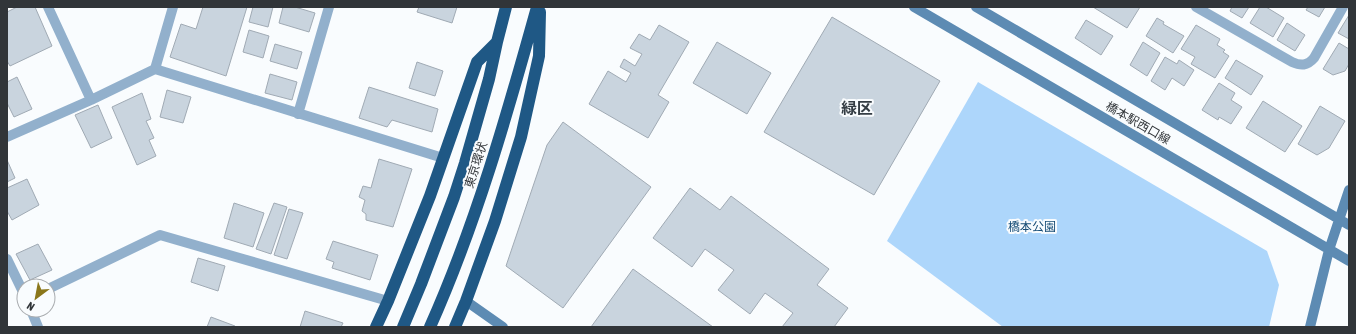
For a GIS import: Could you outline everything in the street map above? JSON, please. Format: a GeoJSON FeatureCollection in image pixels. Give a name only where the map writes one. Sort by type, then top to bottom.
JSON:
{"type":"FeatureCollection","features":[{"type":"Feature","properties":{"kind":"highway","name":"東京環状"},"geometry":{"type":"LineString","coordinates":[[403,327],[421,284],[466,163],[489,79],[506,7]]}},
{"type":"Feature","properties":{"kind":"highway","name":"東京環状"},"geometry":{"type":"LineString","coordinates":[[430,327],[481,193],[513,91],[537,7]]}},
{"type":"Feature","properties":{"kind":"highway"},"geometry":{"type":"LineString","coordinates":[[454,327],[466,301],[496,219],[521,137],[539,56],[541,7]]}},
{"type":"Feature","properties":{"kind":"highway"},"geometry":{"type":"LineString","coordinates":[[376,327],[430,196],[477,62],[497,42]]}},
{"type":"Feature","properties":{"kind":"street"},"geometry":{"type":"LineString","coordinates":[[48,7],[91,100]]}},
{"type":"Feature","properties":{"kind":"street"},"geometry":{"type":"LineString","coordinates":[[155,69],[173,7]]}},
{"type":"Feature","properties":{"kind":"street"},"geometry":{"type":"LineString","coordinates":[[298,114],[329,7]]}},
{"type":"Feature","properties":{"kind":"street","name":"橋本駅西口線"},"geometry":{"type":"LineString","coordinates":[[914,7],[1349,262]]}},
{"type":"Feature","properties":{"kind":"street","name":"橋本駅西口線"},"geometry":{"type":"LineString","coordinates":[[976,7],[1349,225]]}},
{"type":"Feature","properties":{"kind":"street"},"geometry":{"type":"LineString","coordinates":[[1196,7],[1292,62],[1305,65],[1314,58],[1343,7]]}},
{"type":"Feature","properties":{"kind":"street"},"geometry":{"type":"LineString","coordinates":[[7,137],[91,100],[155,69],[443,158]]}},
{"type":"Feature","properties":{"kind":"street"},"geometry":{"type":"LineString","coordinates":[[1310,327],[1329,250],[1349,190]]}},
{"type":"Feature","properties":{"kind":"street"},"geometry":{"type":"LineString","coordinates":[[56,285],[160,235],[388,301]]}},
{"type":"Feature","properties":{"kind":"street"},"geometry":{"type":"LineString","coordinates":[[7,259],[16,278]]}},
{"type":"Feature","properties":{"kind":"street"},"geometry":{"type":"LineString","coordinates":[[466,301],[503,327]]}},
{"type":"Feature","properties":{"kind":"green space","name":"橋本公園"},"geometry":{"type":"Polygon","coordinates":[[[978,82],[1267,251],[1279,285],[1269,327],[1003,327],[887,241],[978,82]]]}},
{"type":"Feature","properties":{"kind":"building"},"geometry":{"type":"Polygon","coordinates":[[[17,7],[35,7],[52,46],[10,66],[7,61],[7,12],[17,7]]]}},
{"type":"Feature","properties":{"kind":"building"},"geometry":{"type":"Polygon","coordinates":[[[203,7],[247,7],[226,76],[170,57],[181,24],[196,29],[203,7]]]}},
{"type":"Feature","properties":{"kind":"building"},"geometry":{"type":"Polygon","coordinates":[[[253,7],[273,7],[268,27],[249,22],[253,7]]]}},
{"type":"Feature","properties":{"kind":"building"},"geometry":{"type":"Polygon","coordinates":[[[283,7],[295,7],[315,13],[309,32],[279,23],[283,7]]]}},
{"type":"Feature","properties":{"kind":"building"},"geometry":{"type":"Polygon","coordinates":[[[419,7],[457,7],[452,23],[417,12],[419,7]]]}},
{"type":"Feature","properties":{"kind":"building"},"geometry":{"type":"Polygon","coordinates":[[[1093,7],[1140,7],[1127,28],[1093,7]]]}},
{"type":"Feature","properties":{"kind":"building"},"geometry":{"type":"Polygon","coordinates":[[[1232,7],[1249,7],[1242,18],[1230,11],[1232,7]]]}},
{"type":"Feature","properties":{"kind":"building"},"geometry":{"type":"Polygon","coordinates":[[[1260,7],[1266,7],[1284,18],[1273,37],[1250,23],[1260,7]]]}},
{"type":"Feature","properties":{"kind":"building"},"geometry":{"type":"Polygon","coordinates":[[[1308,7],[1325,7],[1319,17],[1306,10],[1308,7]]]}},
{"type":"Feature","properties":{"kind":"building"},"geometry":{"type":"Polygon","coordinates":[[[1349,15],[1349,39],[1338,33],[1349,15]]]}},
{"type":"Feature","properties":{"kind":"building"},"geometry":{"type":"Polygon","coordinates":[[[832,17],[940,81],[874,195],[764,132],[832,17]]]}},
{"type":"Feature","properties":{"kind":"building"},"geometry":{"type":"Polygon","coordinates":[[[1157,18],[1164,22],[1163,24],[1184,36],[1173,53],[1146,36],[1157,18]]]}},
{"type":"Feature","properties":{"kind":"building"},"geometry":{"type":"Polygon","coordinates":[[[1086,20],[1113,36],[1101,55],[1075,38],[1086,20]]]}},
{"type":"Feature","properties":{"kind":"building"},"geometry":{"type":"Polygon","coordinates":[[[1287,23],[1305,35],[1295,51],[1277,40],[1287,23]]]}},
{"type":"Feature","properties":{"kind":"building"},"geometry":{"type":"Polygon","coordinates":[[[659,25],[689,42],[658,95],[669,102],[648,138],[589,104],[608,71],[626,82],[631,73],[620,67],[624,59],[635,66],[642,54],[630,48],[639,34],[650,40],[659,25]]]}},
{"type":"Feature","properties":{"kind":"building"},"geometry":{"type":"Polygon","coordinates":[[[1196,25],[1220,39],[1217,45],[1225,50],[1223,52],[1229,56],[1215,78],[1191,64],[1195,57],[1181,49],[1196,25]]]}},
{"type":"Feature","properties":{"kind":"building"},"geometry":{"type":"Polygon","coordinates":[[[249,30],[269,36],[263,58],[243,52],[249,30]]]}},
{"type":"Feature","properties":{"kind":"building"},"geometry":{"type":"Polygon","coordinates":[[[717,42],[771,73],[747,114],[693,83],[717,42]]]}},
{"type":"Feature","properties":{"kind":"building"},"geometry":{"type":"Polygon","coordinates":[[[1143,42],[1160,53],[1147,76],[1130,65],[1143,42]]]}},
{"type":"Feature","properties":{"kind":"building"},"geometry":{"type":"Polygon","coordinates":[[[1339,43],[1349,49],[1349,64],[1345,71],[1333,75],[1323,69],[1339,43]]]}},
{"type":"Feature","properties":{"kind":"building"},"geometry":{"type":"Polygon","coordinates":[[[275,44],[302,52],[297,69],[270,61],[275,44]]]}},
{"type":"Feature","properties":{"kind":"building"},"geometry":{"type":"Polygon","coordinates":[[[1165,57],[1177,64],[1179,60],[1194,70],[1184,86],[1172,78],[1165,90],[1151,81],[1165,57]]]}},
{"type":"Feature","properties":{"kind":"building"},"geometry":{"type":"Polygon","coordinates":[[[1236,60],[1263,76],[1251,95],[1225,78],[1236,60]]]}},
{"type":"Feature","properties":{"kind":"building"},"geometry":{"type":"Polygon","coordinates":[[[417,62],[443,71],[435,96],[409,88],[417,62]]]}},
{"type":"Feature","properties":{"kind":"building"},"geometry":{"type":"Polygon","coordinates":[[[270,74],[297,82],[292,100],[265,93],[270,74]]]}},
{"type":"Feature","properties":{"kind":"building"},"geometry":{"type":"Polygon","coordinates":[[[17,77],[32,109],[14,117],[7,103],[7,82],[17,77]]]}},
{"type":"Feature","properties":{"kind":"building"},"geometry":{"type":"Polygon","coordinates":[[[1219,83],[1235,93],[1231,100],[1242,107],[1231,124],[1219,117],[1218,120],[1202,110],[1219,83]]]}},
{"type":"Feature","properties":{"kind":"building"},"geometry":{"type":"Polygon","coordinates":[[[369,87],[438,109],[432,132],[392,120],[387,127],[359,118],[369,87]]]}},
{"type":"Feature","properties":{"kind":"building"},"geometry":{"type":"Polygon","coordinates":[[[167,90],[191,97],[183,123],[160,117],[167,90]]]}},
{"type":"Feature","properties":{"kind":"building"},"geometry":{"type":"Polygon","coordinates":[[[142,93],[151,119],[146,121],[154,138],[149,140],[156,156],[137,165],[112,107],[142,93]]]}},
{"type":"Feature","properties":{"kind":"building"},"geometry":{"type":"Polygon","coordinates":[[[1263,101],[1302,126],[1285,152],[1246,128],[1263,101]]]}},
{"type":"Feature","properties":{"kind":"building"},"geometry":{"type":"Polygon","coordinates":[[[98,105],[112,138],[91,148],[75,115],[98,105]]]}},
{"type":"Feature","properties":{"kind":"building"},"geometry":{"type":"Polygon","coordinates":[[[1320,106],[1345,121],[1329,148],[1317,155],[1298,144],[1320,106]]]}},
{"type":"Feature","properties":{"kind":"building"},"geometry":{"type":"Polygon","coordinates":[[[563,122],[651,187],[563,308],[506,266],[547,145],[563,122]]]}},
{"type":"Feature","properties":{"kind":"building"},"geometry":{"type":"Polygon","coordinates":[[[379,159],[412,169],[393,227],[366,220],[366,214],[362,211],[365,200],[359,197],[363,186],[371,188],[379,159]]]}},
{"type":"Feature","properties":{"kind":"building"},"geometry":{"type":"Polygon","coordinates":[[[7,160],[15,178],[7,182],[7,160]]]}},
{"type":"Feature","properties":{"kind":"building"},"geometry":{"type":"Polygon","coordinates":[[[27,179],[39,205],[12,220],[7,211],[7,188],[27,179]]]}},
{"type":"Feature","properties":{"kind":"building"},"geometry":{"type":"Polygon","coordinates":[[[690,188],[720,210],[731,196],[829,269],[817,285],[848,308],[834,327],[782,327],[793,313],[765,293],[750,314],[718,290],[734,270],[705,249],[692,267],[653,238],[690,188]]]}},
{"type":"Feature","properties":{"kind":"building"},"geometry":{"type":"Polygon","coordinates":[[[234,203],[264,213],[253,247],[224,238],[234,203]]]}},
{"type":"Feature","properties":{"kind":"building"},"geometry":{"type":"Polygon","coordinates":[[[274,203],[287,207],[271,254],[256,249],[274,203]]]}},
{"type":"Feature","properties":{"kind":"building"},"geometry":{"type":"Polygon","coordinates":[[[289,209],[303,213],[287,259],[274,255],[289,209]]]}},
{"type":"Feature","properties":{"kind":"building"},"geometry":{"type":"Polygon","coordinates":[[[333,241],[378,255],[370,280],[332,268],[334,262],[326,259],[333,241]]]}},
{"type":"Feature","properties":{"kind":"building"},"geometry":{"type":"Polygon","coordinates":[[[38,244],[52,270],[34,278],[29,278],[16,254],[38,244]]]}},
{"type":"Feature","properties":{"kind":"building"},"geometry":{"type":"Polygon","coordinates":[[[198,258],[225,266],[218,291],[191,282],[198,258]]]}},
{"type":"Feature","properties":{"kind":"building"},"geometry":{"type":"Polygon","coordinates":[[[633,269],[713,327],[591,327],[633,269]]]}},
{"type":"Feature","properties":{"kind":"building"},"geometry":{"type":"Polygon","coordinates":[[[305,311],[343,323],[341,327],[300,327],[305,311]]]}},
{"type":"Feature","properties":{"kind":"building"},"geometry":{"type":"Polygon","coordinates":[[[211,317],[235,326],[235,327],[207,327],[211,317]]]}},
{"type":"Feature","properties":{"kind":"district","name":"緑区"},"geometry":{"type":"Point","coordinates":[857,108]}}]}
